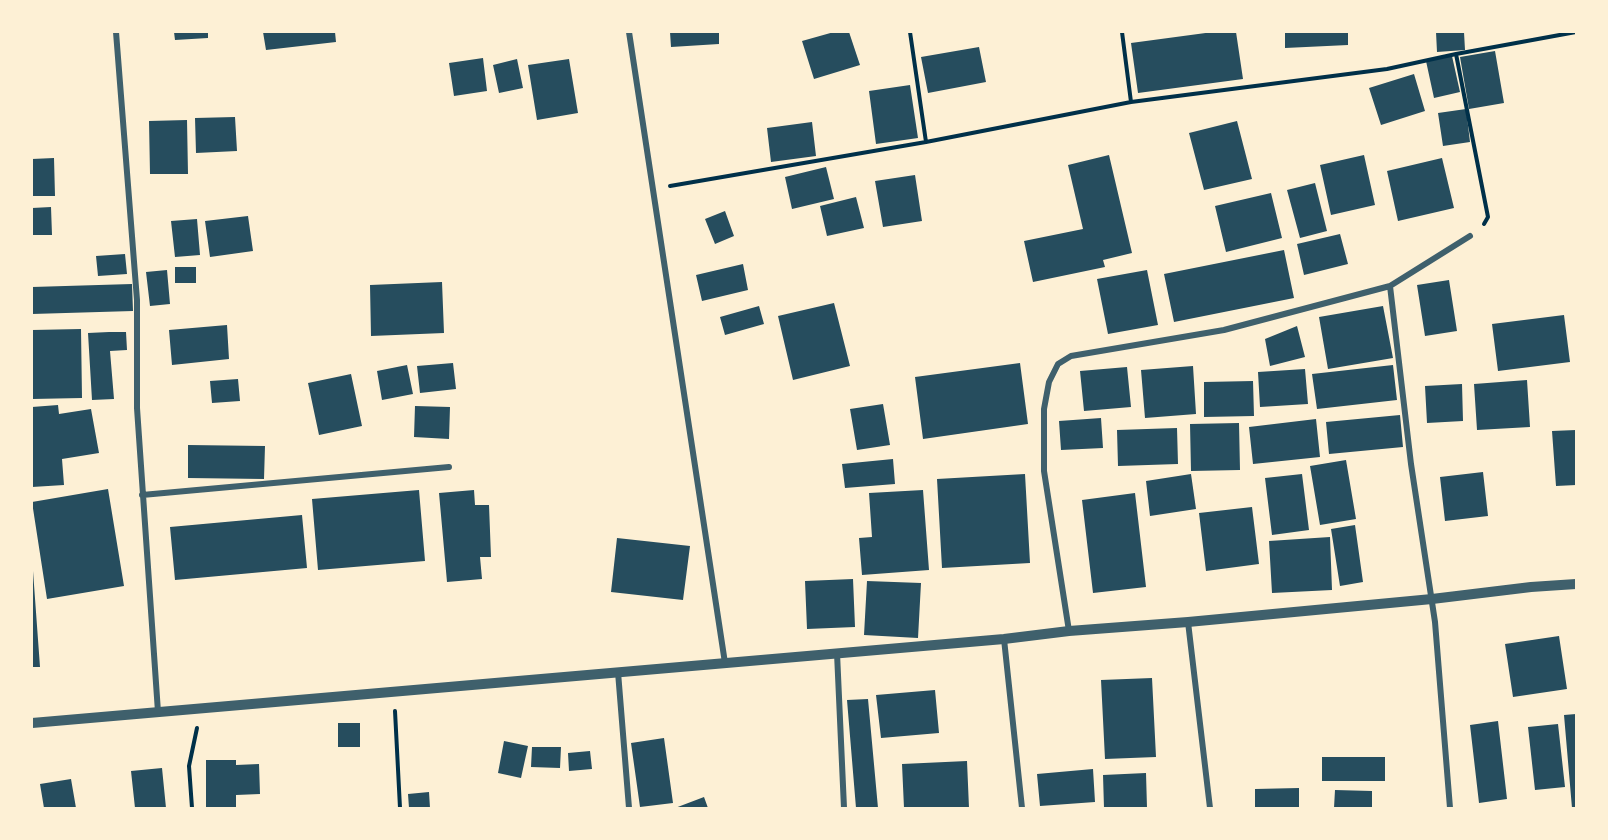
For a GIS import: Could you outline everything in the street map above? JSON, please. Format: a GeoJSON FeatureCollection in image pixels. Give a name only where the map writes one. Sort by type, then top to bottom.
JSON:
{"type":"FeatureCollection","features":[{"type":"Feature","properties":{"kind":"street"},"geometry":{"type":"LineString","coordinates":[[116,32],[137,300],[137,408],[158,712]]}},
{"type":"Feature","properties":{"kind":"street"},"geometry":{"type":"LineString","coordinates":[[629,32],[651,189],[725,663]]}},
{"type":"Feature","properties":{"kind":"street"},"geometry":{"type":"LineString","coordinates":[[1069,631],[1044,471],[1044,410],[1049,382],[1058,364],[1071,356],[1224,330],[1390,286],[1470,236]]}},
{"type":"Feature","properties":{"kind":"street"},"geometry":{"type":"LineString","coordinates":[[1390,286],[1412,464],[1432,599],[1450,808]]}},
{"type":"Feature","properties":{"kind":"street"},"geometry":{"type":"LineString","coordinates":[[142,495],[449,467]]}},
{"type":"Feature","properties":{"kind":"street"},"geometry":{"type":"LineString","coordinates":[[32,723],[1004,639],[1576,584]]}},
{"type":"Feature","properties":{"kind":"street"},"geometry":{"type":"LineString","coordinates":[[1188,622],[1210,808]]}},
{"type":"Feature","properties":{"kind":"street"},"geometry":{"type":"LineString","coordinates":[[1004,639],[1022,808]]}},
{"type":"Feature","properties":{"kind":"street"},"geometry":{"type":"LineString","coordinates":[[837,652],[844,808]]}},
{"type":"Feature","properties":{"kind":"street"},"geometry":{"type":"LineString","coordinates":[[618,672],[629,808]]}},
{"type":"Feature","properties":{"kind":"path"},"geometry":{"type":"LineString","coordinates":[[909,32],[926,142]]}},
{"type":"Feature","properties":{"kind":"path"},"geometry":{"type":"LineString","coordinates":[[1122,32],[1131,102]]}},
{"type":"Feature","properties":{"kind":"path"},"geometry":{"type":"LineString","coordinates":[[651,189],[926,142],[1131,102],[1386,69],[1576,32]]}},
{"type":"Feature","properties":{"kind":"path"},"geometry":{"type":"LineString","coordinates":[[1456,54],[1488,217],[1480,229],[1470,236]]}},
{"type":"Feature","properties":{"kind":"path"},"geometry":{"type":"LineString","coordinates":[[395,692],[399,808]]}},
{"type":"Feature","properties":{"kind":"path"},"geometry":{"type":"LineString","coordinates":[[192,808],[189,766],[201,710]]}},
{"type":"Feature","properties":{"kind":"building"},"geometry":{"type":"Polygon","coordinates":[[[174,32],[208,32],[208,38],[175,40],[174,32]]]}},
{"type":"Feature","properties":{"kind":"building"},"geometry":{"type":"Polygon","coordinates":[[[263,32],[335,32],[336,42],[266,50],[263,32]]]}},
{"type":"Feature","properties":{"kind":"building"},"geometry":{"type":"Polygon","coordinates":[[[670,32],[719,32],[719,44],[671,47],[670,32]]]}},
{"type":"Feature","properties":{"kind":"building"},"geometry":{"type":"Polygon","coordinates":[[[834,32],[849,32],[860,65],[814,79],[802,41],[834,32]]]}},
{"type":"Feature","properties":{"kind":"building"},"geometry":{"type":"Polygon","coordinates":[[[1213,32],[1236,32],[1243,79],[1138,93],[1131,43],[1213,32]]]}},
{"type":"Feature","properties":{"kind":"building"},"geometry":{"type":"Polygon","coordinates":[[[1285,32],[1348,32],[1348,45],[1285,48],[1285,32]]]}},
{"type":"Feature","properties":{"kind":"building"},"geometry":{"type":"Polygon","coordinates":[[[1436,32],[1464,32],[1465,50],[1437,52],[1436,32]]]}},
{"type":"Feature","properties":{"kind":"building"},"geometry":{"type":"Polygon","coordinates":[[[979,47],[986,82],[928,93],[921,57],[979,47]]]}},
{"type":"Feature","properties":{"kind":"building"},"geometry":{"type":"Polygon","coordinates":[[[1495,51],[1504,103],[1469,109],[1460,57],[1495,51]]]}},
{"type":"Feature","properties":{"kind":"building"},"geometry":{"type":"Polygon","coordinates":[[[1452,56],[1460,92],[1434,98],[1426,61],[1452,56]]]}},
{"type":"Feature","properties":{"kind":"building"},"geometry":{"type":"Polygon","coordinates":[[[483,58],[487,91],[454,96],[449,63],[483,58]]]}},
{"type":"Feature","properties":{"kind":"building"},"geometry":{"type":"Polygon","coordinates":[[[517,59],[523,88],[499,93],[493,65],[517,59]]]}},
{"type":"Feature","properties":{"kind":"building"},"geometry":{"type":"Polygon","coordinates":[[[569,59],[578,113],[537,120],[528,65],[569,59]]]}},
{"type":"Feature","properties":{"kind":"building"},"geometry":{"type":"Polygon","coordinates":[[[1414,74],[1425,111],[1381,125],[1369,88],[1414,74]]]}},
{"type":"Feature","properties":{"kind":"building"},"geometry":{"type":"Polygon","coordinates":[[[910,85],[918,138],[876,144],[869,91],[910,85]]]}},
{"type":"Feature","properties":{"kind":"building"},"geometry":{"type":"Polygon","coordinates":[[[1466,109],[1470,142],[1443,146],[1438,113],[1466,109]]]}},
{"type":"Feature","properties":{"kind":"building"},"geometry":{"type":"Polygon","coordinates":[[[235,117],[237,151],[196,153],[195,118],[235,117]]]}},
{"type":"Feature","properties":{"kind":"building"},"geometry":{"type":"Polygon","coordinates":[[[187,120],[188,174],[150,174],[149,121],[187,120]]]}},
{"type":"Feature","properties":{"kind":"building"},"geometry":{"type":"Polygon","coordinates":[[[1237,121],[1252,179],[1204,190],[1189,133],[1237,121]]]}},
{"type":"Feature","properties":{"kind":"building"},"geometry":{"type":"Polygon","coordinates":[[[812,122],[816,156],[771,162],[767,128],[812,122]]]}},
{"type":"Feature","properties":{"kind":"building"},"geometry":{"type":"Polygon","coordinates":[[[1109,155],[1132,253],[1103,260],[1105,267],[1033,282],[1024,241],[1083,229],[1068,165],[1109,155]]]}},
{"type":"Feature","properties":{"kind":"building"},"geometry":{"type":"Polygon","coordinates":[[[1364,155],[1375,205],[1331,215],[1320,165],[1364,155]]]}},
{"type":"Feature","properties":{"kind":"building"},"geometry":{"type":"Polygon","coordinates":[[[54,158],[55,196],[32,196],[32,159],[54,158]]]}},
{"type":"Feature","properties":{"kind":"building"},"geometry":{"type":"Polygon","coordinates":[[[1442,158],[1454,208],[1398,221],[1387,171],[1442,158]]]}},
{"type":"Feature","properties":{"kind":"building"},"geometry":{"type":"Polygon","coordinates":[[[826,167],[834,199],[792,209],[785,177],[826,167]]]}},
{"type":"Feature","properties":{"kind":"building"},"geometry":{"type":"Polygon","coordinates":[[[915,175],[922,221],[883,227],[875,181],[915,175]]]}},
{"type":"Feature","properties":{"kind":"building"},"geometry":{"type":"Polygon","coordinates":[[[1315,183],[1327,231],[1300,238],[1287,190],[1315,183]]]}},
{"type":"Feature","properties":{"kind":"building"},"geometry":{"type":"Polygon","coordinates":[[[1271,193],[1282,238],[1226,252],[1215,206],[1271,193]]]}},
{"type":"Feature","properties":{"kind":"building"},"geometry":{"type":"Polygon","coordinates":[[[856,197],[864,228],[827,236],[820,206],[856,197]]]}},
{"type":"Feature","properties":{"kind":"building"},"geometry":{"type":"Polygon","coordinates":[[[51,207],[52,235],[32,235],[32,208],[51,207]]]}},
{"type":"Feature","properties":{"kind":"building"},"geometry":{"type":"Polygon","coordinates":[[[725,211],[734,236],[715,244],[705,219],[725,211]]]}},
{"type":"Feature","properties":{"kind":"building"},"geometry":{"type":"Polygon","coordinates":[[[248,216],[253,251],[210,257],[205,221],[248,216]]]}},
{"type":"Feature","properties":{"kind":"building"},"geometry":{"type":"Polygon","coordinates":[[[197,219],[200,255],[175,257],[171,221],[197,219]]]}},
{"type":"Feature","properties":{"kind":"building"},"geometry":{"type":"Polygon","coordinates":[[[1340,234],[1348,264],[1304,275],[1297,244],[1340,234]]]}},
{"type":"Feature","properties":{"kind":"building"},"geometry":{"type":"Polygon","coordinates":[[[1284,250],[1294,298],[1174,322],[1164,274],[1284,250]]]}},
{"type":"Feature","properties":{"kind":"building"},"geometry":{"type":"Polygon","coordinates":[[[125,254],[127,274],[98,276],[96,256],[125,254]]]}},
{"type":"Feature","properties":{"kind":"building"},"geometry":{"type":"Polygon","coordinates":[[[743,264],[748,290],[702,301],[696,275],[743,264]]]}},
{"type":"Feature","properties":{"kind":"building"},"geometry":{"type":"Polygon","coordinates":[[[175,267],[196,267],[196,283],[175,283],[175,267]]]}},
{"type":"Feature","properties":{"kind":"building"},"geometry":{"type":"Polygon","coordinates":[[[167,270],[170,304],[150,306],[146,272],[167,270]]]}},
{"type":"Feature","properties":{"kind":"building"},"geometry":{"type":"Polygon","coordinates":[[[1147,270],[1158,325],[1108,334],[1097,279],[1147,270]]]}},
{"type":"Feature","properties":{"kind":"building"},"geometry":{"type":"Polygon","coordinates":[[[1449,280],[1457,331],[1425,336],[1417,285],[1449,280]]]}},
{"type":"Feature","properties":{"kind":"building"},"geometry":{"type":"Polygon","coordinates":[[[442,282],[444,333],[371,336],[370,285],[442,282]]]}},
{"type":"Feature","properties":{"kind":"building"},"geometry":{"type":"Polygon","coordinates":[[[132,284],[133,311],[32,314],[32,287],[132,284]]]}},
{"type":"Feature","properties":{"kind":"building"},"geometry":{"type":"Polygon","coordinates":[[[834,303],[850,366],[793,380],[778,316],[834,303]]]}},
{"type":"Feature","properties":{"kind":"building"},"geometry":{"type":"Polygon","coordinates":[[[759,306],[764,324],[725,335],[720,317],[759,306]]]}},
{"type":"Feature","properties":{"kind":"building"},"geometry":{"type":"Polygon","coordinates":[[[1383,306],[1393,358],[1328,369],[1319,317],[1383,306]]]}},
{"type":"Feature","properties":{"kind":"building"},"geometry":{"type":"Polygon","coordinates":[[[1564,315],[1570,362],[1498,371],[1492,324],[1564,315]]]}},
{"type":"Feature","properties":{"kind":"building"},"geometry":{"type":"Polygon","coordinates":[[[227,325],[229,359],[172,365],[169,330],[227,325]]]}},
{"type":"Feature","properties":{"kind":"building"},"geometry":{"type":"Polygon","coordinates":[[[1297,326],[1305,357],[1270,366],[1265,339],[1297,326]]]}},
{"type":"Feature","properties":{"kind":"building"},"geometry":{"type":"Polygon","coordinates":[[[81,329],[82,398],[32,399],[32,330],[81,329]]]}},
{"type":"Feature","properties":{"kind":"building"},"geometry":{"type":"Polygon","coordinates":[[[126,332],[127,350],[110,351],[114,399],[92,400],[88,333],[126,332]]]}},
{"type":"Feature","properties":{"kind":"building"},"geometry":{"type":"Polygon","coordinates":[[[453,363],[456,389],[420,393],[417,366],[453,363]]]}},
{"type":"Feature","properties":{"kind":"building"},"geometry":{"type":"Polygon","coordinates":[[[1020,363],[1028,424],[923,439],[915,377],[1020,363]]]}},
{"type":"Feature","properties":{"kind":"building"},"geometry":{"type":"Polygon","coordinates":[[[407,365],[413,394],[382,400],[377,371],[407,365]]]}},
{"type":"Feature","properties":{"kind":"building"},"geometry":{"type":"Polygon","coordinates":[[[1393,365],[1397,400],[1317,409],[1312,374],[1393,365]]]}},
{"type":"Feature","properties":{"kind":"building"},"geometry":{"type":"Polygon","coordinates":[[[1193,366],[1196,414],[1145,418],[1141,370],[1193,366]]]}},
{"type":"Feature","properties":{"kind":"building"},"geometry":{"type":"Polygon","coordinates":[[[1127,367],[1131,407],[1084,411],[1080,371],[1127,367]]]}},
{"type":"Feature","properties":{"kind":"building"},"geometry":{"type":"Polygon","coordinates":[[[1305,369],[1308,404],[1260,407],[1258,372],[1305,369]]]}},
{"type":"Feature","properties":{"kind":"building"},"geometry":{"type":"Polygon","coordinates":[[[351,374],[362,426],[319,435],[308,383],[351,374]]]}},
{"type":"Feature","properties":{"kind":"building"},"geometry":{"type":"Polygon","coordinates":[[[238,379],[240,401],[212,403],[210,381],[238,379]]]}},
{"type":"Feature","properties":{"kind":"building"},"geometry":{"type":"Polygon","coordinates":[[[1527,380],[1530,427],[1477,430],[1474,384],[1527,380]]]}},
{"type":"Feature","properties":{"kind":"building"},"geometry":{"type":"Polygon","coordinates":[[[1253,381],[1254,416],[1204,417],[1204,382],[1253,381]]]}},
{"type":"Feature","properties":{"kind":"building"},"geometry":{"type":"Polygon","coordinates":[[[1462,384],[1463,421],[1427,423],[1425,386],[1462,384]]]}},
{"type":"Feature","properties":{"kind":"building"},"geometry":{"type":"Polygon","coordinates":[[[883,404],[890,445],[857,450],[850,409],[883,404]]]}},
{"type":"Feature","properties":{"kind":"building"},"geometry":{"type":"Polygon","coordinates":[[[58,405],[59,414],[91,409],[99,453],[62,459],[64,485],[32,487],[32,407],[58,405]]]}},
{"type":"Feature","properties":{"kind":"building"},"geometry":{"type":"Polygon","coordinates":[[[415,406],[450,407],[449,439],[414,437],[415,406]]]}},
{"type":"Feature","properties":{"kind":"building"},"geometry":{"type":"Polygon","coordinates":[[[1400,415],[1403,447],[1329,454],[1326,422],[1400,415]]]}},
{"type":"Feature","properties":{"kind":"building"},"geometry":{"type":"Polygon","coordinates":[[[1101,418],[1103,448],[1061,450],[1059,421],[1101,418]]]}},
{"type":"Feature","properties":{"kind":"building"},"geometry":{"type":"Polygon","coordinates":[[[1316,419],[1320,457],[1253,464],[1249,427],[1316,419]]]}},
{"type":"Feature","properties":{"kind":"building"},"geometry":{"type":"Polygon","coordinates":[[[1239,423],[1240,470],[1191,471],[1190,424],[1239,423]]]}},
{"type":"Feature","properties":{"kind":"building"},"geometry":{"type":"Polygon","coordinates":[[[1177,428],[1178,464],[1118,466],[1117,430],[1177,428]]]}},
{"type":"Feature","properties":{"kind":"building"},"geometry":{"type":"Polygon","coordinates":[[[1576,430],[1576,485],[1556,486],[1552,431],[1576,430]]]}},
{"type":"Feature","properties":{"kind":"building"},"geometry":{"type":"Polygon","coordinates":[[[188,445],[265,446],[264,479],[188,478],[188,445]]]}},
{"type":"Feature","properties":{"kind":"building"},"geometry":{"type":"Polygon","coordinates":[[[893,459],[895,484],[845,488],[842,464],[893,459]]]}},
{"type":"Feature","properties":{"kind":"building"},"geometry":{"type":"Polygon","coordinates":[[[1346,460],[1356,519],[1320,525],[1310,466],[1346,460]]]}},
{"type":"Feature","properties":{"kind":"building"},"geometry":{"type":"Polygon","coordinates":[[[1483,472],[1488,516],[1445,521],[1440,477],[1483,472]]]}},
{"type":"Feature","properties":{"kind":"building"},"geometry":{"type":"Polygon","coordinates":[[[1025,474],[1030,563],[942,568],[937,479],[1025,474]]]}},
{"type":"Feature","properties":{"kind":"building"},"geometry":{"type":"Polygon","coordinates":[[[1191,474],[1196,509],[1150,516],[1146,481],[1191,474]]]}},
{"type":"Feature","properties":{"kind":"building"},"geometry":{"type":"Polygon","coordinates":[[[1302,474],[1309,530],[1272,535],[1265,478],[1302,474]]]}},
{"type":"Feature","properties":{"kind":"building"},"geometry":{"type":"Polygon","coordinates":[[[108,489],[124,586],[47,599],[32,502],[108,489]]]}},
{"type":"Feature","properties":{"kind":"building"},"geometry":{"type":"Polygon","coordinates":[[[419,490],[425,561],[318,570],[312,499],[419,490]]]}},
{"type":"Feature","properties":{"kind":"building"},"geometry":{"type":"Polygon","coordinates":[[[474,490],[475,505],[489,505],[491,557],[480,557],[482,579],[447,582],[439,493],[474,490]]]}},
{"type":"Feature","properties":{"kind":"building"},"geometry":{"type":"Polygon","coordinates":[[[923,490],[929,570],[862,575],[859,538],[872,537],[869,493],[923,490]]]}},
{"type":"Feature","properties":{"kind":"building"},"geometry":{"type":"Polygon","coordinates":[[[1135,493],[1146,587],[1093,593],[1082,500],[1135,493]]]}},
{"type":"Feature","properties":{"kind":"building"},"geometry":{"type":"Polygon","coordinates":[[[1252,507],[1259,564],[1206,571],[1199,513],[1252,507]]]}},
{"type":"Feature","properties":{"kind":"building"},"geometry":{"type":"Polygon","coordinates":[[[302,515],[307,568],[175,580],[170,527],[302,515]]]}},
{"type":"Feature","properties":{"kind":"building"},"geometry":{"type":"Polygon","coordinates":[[[1355,525],[1363,582],[1340,586],[1331,529],[1355,525]]]}},
{"type":"Feature","properties":{"kind":"building"},"geometry":{"type":"Polygon","coordinates":[[[1330,537],[1332,590],[1272,593],[1269,541],[1330,537]]]}},
{"type":"Feature","properties":{"kind":"building"},"geometry":{"type":"Polygon","coordinates":[[[617,538],[690,546],[683,600],[611,592],[617,538]]]}},
{"type":"Feature","properties":{"kind":"building"},"geometry":{"type":"Polygon","coordinates":[[[33,571],[40,667],[32,667],[33,571]]]}},
{"type":"Feature","properties":{"kind":"building"},"geometry":{"type":"Polygon","coordinates":[[[853,579],[855,627],[807,629],[805,581],[853,579]]]}},
{"type":"Feature","properties":{"kind":"building"},"geometry":{"type":"Polygon","coordinates":[[[867,581],[921,583],[918,638],[864,635],[867,581]]]}},
{"type":"Feature","properties":{"kind":"building"},"geometry":{"type":"Polygon","coordinates":[[[1559,636],[1567,689],[1513,697],[1505,644],[1559,636]]]}},
{"type":"Feature","properties":{"kind":"building"},"geometry":{"type":"Polygon","coordinates":[[[1152,678],[1156,757],[1105,759],[1101,680],[1152,678]]]}},
{"type":"Feature","properties":{"kind":"building"},"geometry":{"type":"Polygon","coordinates":[[[935,690],[939,733],[881,738],[876,695],[935,690]]]}},
{"type":"Feature","properties":{"kind":"building"},"geometry":{"type":"Polygon","coordinates":[[[868,699],[878,808],[856,808],[847,700],[868,699]]]}},
{"type":"Feature","properties":{"kind":"building"},"geometry":{"type":"Polygon","coordinates":[[[1576,714],[1576,808],[1572,808],[1564,715],[1576,714]]]}},
{"type":"Feature","properties":{"kind":"building"},"geometry":{"type":"Polygon","coordinates":[[[1498,721],[1507,799],[1479,803],[1470,725],[1498,721]]]}},
{"type":"Feature","properties":{"kind":"building"},"geometry":{"type":"Polygon","coordinates":[[[338,723],[360,723],[360,747],[338,747],[338,723]]]}},
{"type":"Feature","properties":{"kind":"building"},"geometry":{"type":"Polygon","coordinates":[[[1558,724],[1565,787],[1535,790],[1528,727],[1558,724]]]}},
{"type":"Feature","properties":{"kind":"building"},"geometry":{"type":"Polygon","coordinates":[[[664,738],[673,803],[640,807],[631,743],[664,738]]]}},
{"type":"Feature","properties":{"kind":"building"},"geometry":{"type":"Polygon","coordinates":[[[504,741],[528,746],[521,778],[498,773],[504,741]]]}},
{"type":"Feature","properties":{"kind":"building"},"geometry":{"type":"Polygon","coordinates":[[[532,747],[561,747],[560,768],[531,767],[532,747]]]}},
{"type":"Feature","properties":{"kind":"building"},"geometry":{"type":"Polygon","coordinates":[[[590,751],[592,769],[569,771],[568,753],[590,751]]]}},
{"type":"Feature","properties":{"kind":"building"},"geometry":{"type":"Polygon","coordinates":[[[1322,757],[1385,757],[1385,781],[1322,781],[1322,757]]]}},
{"type":"Feature","properties":{"kind":"building"},"geometry":{"type":"Polygon","coordinates":[[[206,760],[236,760],[236,765],[259,764],[260,794],[236,795],[236,808],[206,808],[206,760]]]}},
{"type":"Feature","properties":{"kind":"building"},"geometry":{"type":"Polygon","coordinates":[[[967,761],[969,808],[904,808],[902,764],[967,761]]]}},
{"type":"Feature","properties":{"kind":"building"},"geometry":{"type":"Polygon","coordinates":[[[162,768],[166,808],[135,808],[131,771],[162,768]]]}},
{"type":"Feature","properties":{"kind":"building"},"geometry":{"type":"Polygon","coordinates":[[[1093,769],[1095,802],[1040,806],[1037,774],[1093,769]]]}},
{"type":"Feature","properties":{"kind":"building"},"geometry":{"type":"Polygon","coordinates":[[[1146,773],[1147,808],[1104,808],[1103,775],[1146,773]]]}},
{"type":"Feature","properties":{"kind":"building"},"geometry":{"type":"Polygon","coordinates":[[[71,779],[76,808],[44,808],[40,784],[71,779]]]}},
{"type":"Feature","properties":{"kind":"building"},"geometry":{"type":"Polygon","coordinates":[[[1299,788],[1299,808],[1255,808],[1255,789],[1299,788]]]}},
{"type":"Feature","properties":{"kind":"building"},"geometry":{"type":"Polygon","coordinates":[[[1335,790],[1372,791],[1372,808],[1334,808],[1335,790]]]}},
{"type":"Feature","properties":{"kind":"building"},"geometry":{"type":"Polygon","coordinates":[[[429,792],[430,808],[409,808],[408,794],[429,792]]]}},
{"type":"Feature","properties":{"kind":"building"},"geometry":{"type":"Polygon","coordinates":[[[704,797],[708,808],[675,808],[704,797]]]}}]}
